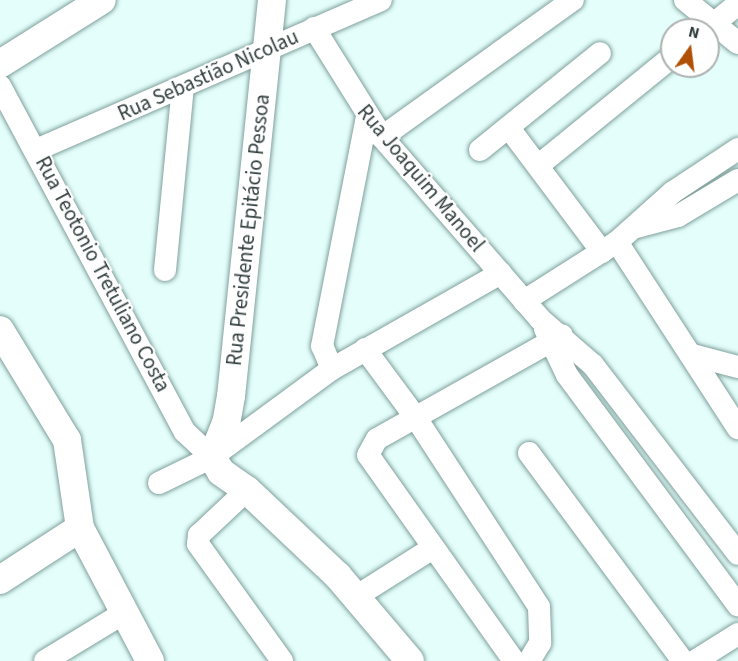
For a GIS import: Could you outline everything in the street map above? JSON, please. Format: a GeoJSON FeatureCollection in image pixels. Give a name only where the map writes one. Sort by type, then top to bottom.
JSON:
{"type":"FeatureCollection","features":[{"type":"Feature","properties":{"kind":"main road","name":"Rua Presidente Epitácio Pessoa"},"geometry":{"type":"LineString","coordinates":[[212,457],[226,423],[231,396],[272,0]]}},
{"type":"Feature","properties":{"kind":"main road"},"geometry":{"type":"LineString","coordinates":[[0,64],[89,4]]}},
{"type":"Feature","properties":{"kind":"main road"},"geometry":{"type":"LineString","coordinates":[[0,330],[67,440],[80,528],[150,661]]}},
{"type":"Feature","properties":{"kind":"main road"},"geometry":{"type":"LineString","coordinates":[[212,457],[221,472],[247,490],[357,596],[410,661]]}},
{"type":"Feature","properties":{"kind":"main road"},"geometry":{"type":"LineString","coordinates":[[3,571],[80,528]]}},
{"type":"Feature","properties":{"kind":"street","name":"Rua Sebastião Nicolau"},"geometry":{"type":"LineString","coordinates":[[36,150],[266,50],[355,6],[381,0]]}},
{"type":"Feature","properties":{"kind":"street"},"geometry":{"type":"LineString","coordinates":[[382,137],[573,0]]}},
{"type":"Feature","properties":{"kind":"street"},"geometry":{"type":"LineString","coordinates":[[685,0],[702,18]]}},
{"type":"Feature","properties":{"kind":"street"},"geometry":{"type":"LineString","coordinates":[[720,19],[738,4]]}},
{"type":"Feature","properties":{"kind":"street","name":"Rua Joaquim Manoel"},"geometry":{"type":"LineString","coordinates":[[314,28],[367,117],[382,137],[556,338],[592,365],[738,554]]}},
{"type":"Feature","properties":{"kind":"street"},"geometry":{"type":"LineString","coordinates":[[720,33],[738,44]]}},
{"type":"Feature","properties":{"kind":"street"},"geometry":{"type":"LineString","coordinates":[[480,150],[600,53]]}},
{"type":"Feature","properties":{"kind":"street"},"geometry":{"type":"LineString","coordinates":[[538,165],[660,67]]}},
{"type":"Feature","properties":{"kind":"street","name":"Rua Teotonio Tretuliano Costa"},"geometry":{"type":"LineString","coordinates":[[0,86],[185,432],[212,457]]}},
{"type":"Feature","properties":{"kind":"street"},"geometry":{"type":"LineString","coordinates":[[165,270],[183,87]]}},
{"type":"Feature","properties":{"kind":"street"},"geometry":{"type":"LineString","coordinates":[[332,369],[322,346],[367,117]]}},
{"type":"Feature","properties":{"kind":"street"},"geometry":{"type":"LineString","coordinates":[[508,128],[609,247],[692,356],[738,428]]}},
{"type":"Feature","properties":{"kind":"street"},"geometry":{"type":"LineString","coordinates":[[524,300],[609,247],[636,227],[673,192],[738,148]]}},
{"type":"Feature","properties":{"kind":"street"},"geometry":{"type":"LineString","coordinates":[[636,227],[678,216],[738,180]]}},
{"type":"Feature","properties":{"kind":"street"},"geometry":{"type":"LineString","coordinates":[[159,483],[212,457],[332,369],[501,273]]}},
{"type":"Feature","properties":{"kind":"street"},"geometry":{"type":"LineString","coordinates":[[514,661],[368,455],[377,439],[556,338]]}},
{"type":"Feature","properties":{"kind":"street","name":"Rua Joaquim Manoel"},"geometry":{"type":"LineString","coordinates":[[556,338],[567,375],[738,605]]}},
{"type":"Feature","properties":{"kind":"street"},"geometry":{"type":"LineString","coordinates":[[365,349],[416,418],[539,607],[540,643],[529,661]]}},
{"type":"Feature","properties":{"kind":"street"},"geometry":{"type":"LineString","coordinates":[[692,356],[738,367]]}},
{"type":"Feature","properties":{"kind":"street"},"geometry":{"type":"LineString","coordinates":[[529,453],[683,661]]}},
{"type":"Feature","properties":{"kind":"street"},"geometry":{"type":"LineString","coordinates":[[247,490],[199,535],[198,544],[282,661]]}},
{"type":"Feature","properties":{"kind":"street"},"geometry":{"type":"LineString","coordinates":[[357,596],[433,548]]}},
{"type":"Feature","properties":{"kind":"street"},"geometry":{"type":"LineString","coordinates":[[45,661],[124,612]]}},
{"type":"Feature","properties":{"kind":"street"},"geometry":{"type":"LineString","coordinates":[[695,661],[738,633]]}}]}
